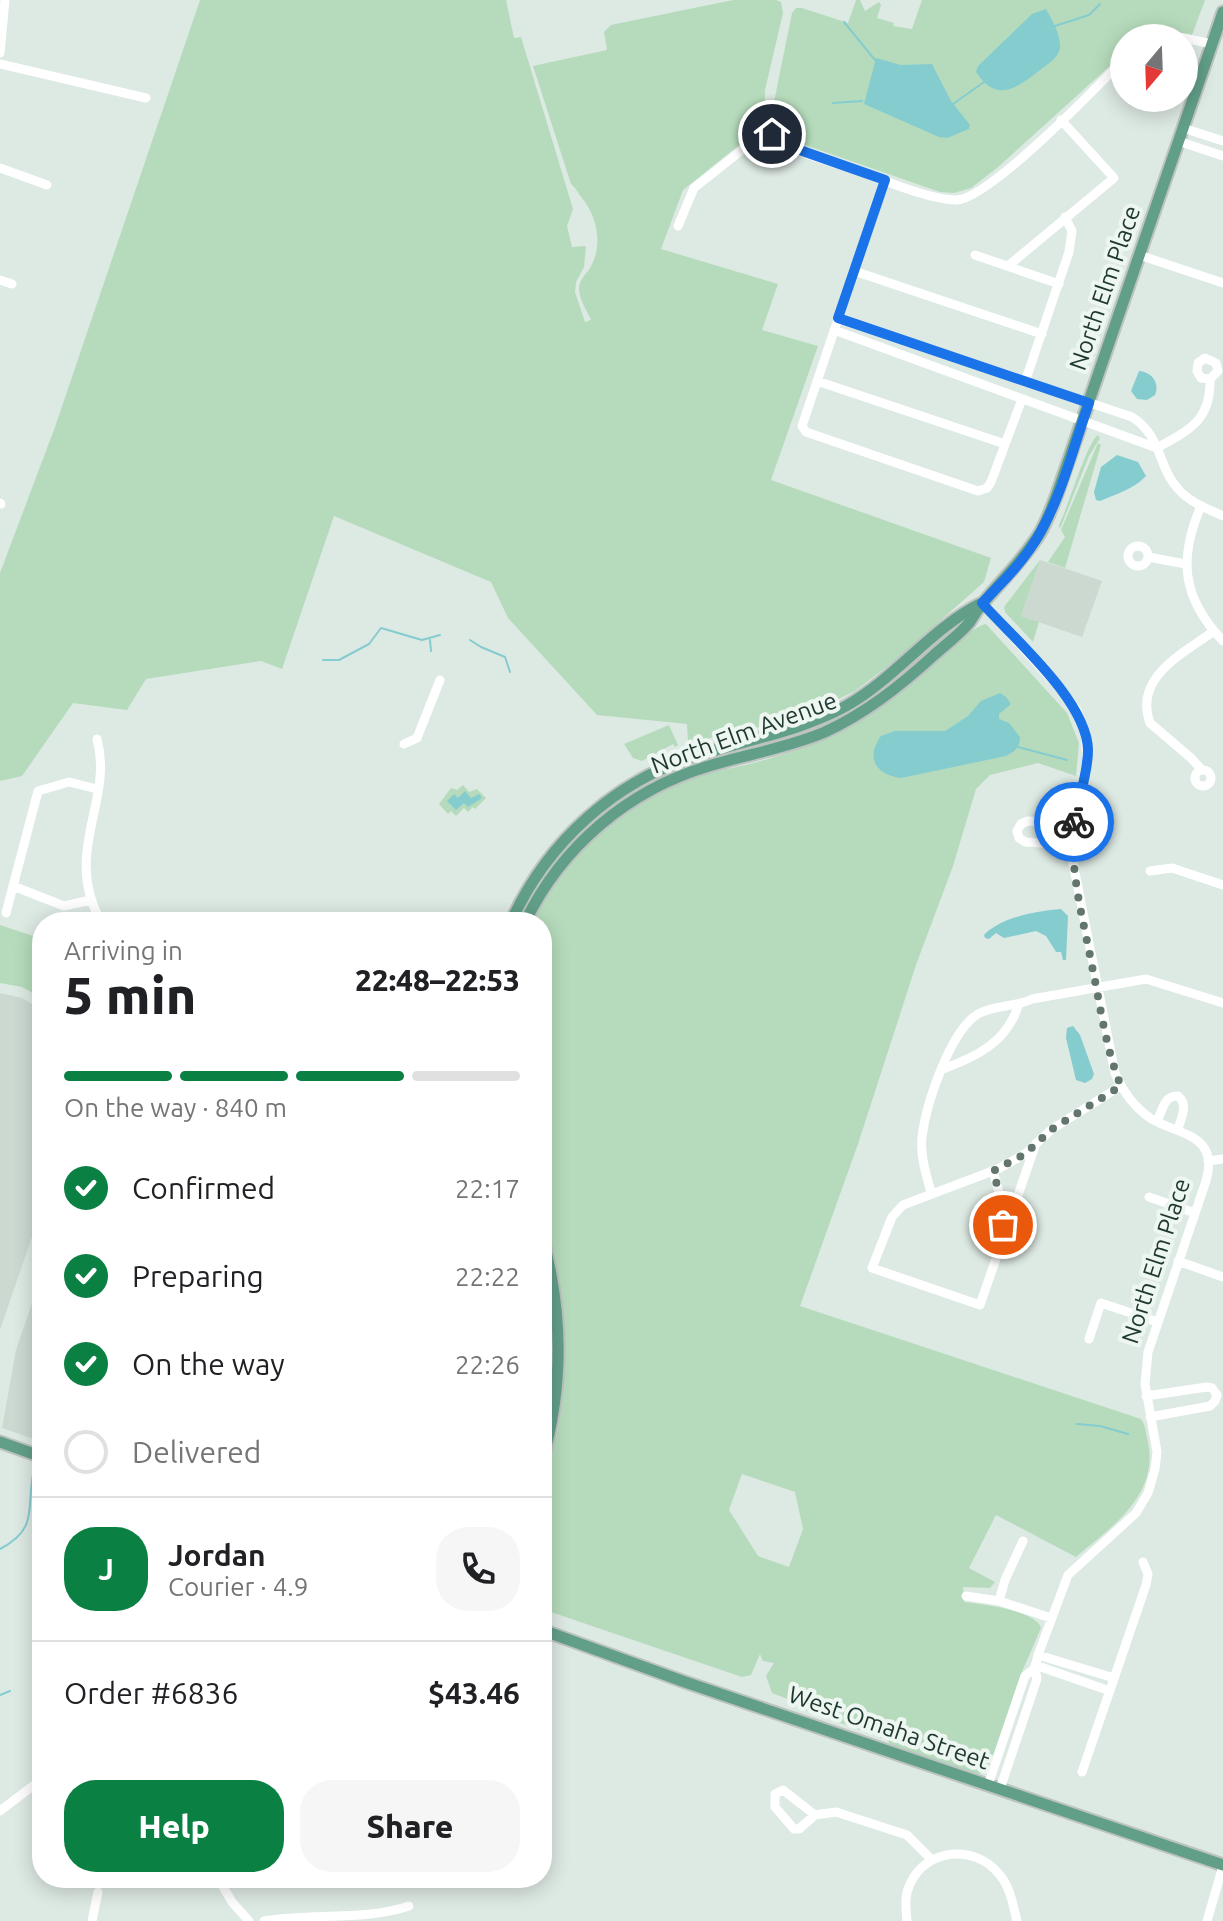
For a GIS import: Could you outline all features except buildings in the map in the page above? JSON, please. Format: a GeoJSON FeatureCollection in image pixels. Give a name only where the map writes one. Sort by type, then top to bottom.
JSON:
{"type":"FeatureCollection","features":[{"type":"Feature","properties":{"kind":"main road","name":"North Elm Place"},"geometry":{"type":"LineString","coordinates":[[982,603],[1014,569],[1041,532],[1089,403],[1223,12]]}},
{"type":"Feature","properties":{"kind":"main road","name":"North Elm Avenue"},"geometry":{"type":"LineString","coordinates":[[516,912],[528,889],[569,835],[606,802],[634,783],[682,760],[781,734],[837,711],[889,677],[958,615],[982,603]]}},
{"type":"Feature","properties":{"kind":"main road","name":"North Elm Avenue"},"geometry":{"type":"LineString","coordinates":[[530,912],[568,856],[586,837],[641,795],[690,772],[802,741],[847,721],[909,678],[968,624],[982,603]]}},
{"type":"Feature","properties":{"kind":"main road"},"geometry":{"type":"LineString","coordinates":[[634,783],[641,795]]}},
{"type":"Feature","properties":{"kind":"main road"},"geometry":{"type":"LineString","coordinates":[[528,889],[539,896]]}},
{"type":"Feature","properties":{"kind":"main road"},"geometry":{"type":"LineString","coordinates":[[552,1277],[559,1335],[552,1418]]}},
{"type":"Feature","properties":{"kind":"main road"},"geometry":{"type":"LineString","coordinates":[[0,1442],[32,1453]]}},
{"type":"Feature","properties":{"kind":"main road","name":"West Omaha Street"},"geometry":{"type":"LineString","coordinates":[[552,1633],[1223,1866]]}},
{"type":"Feature","properties":{"kind":"street"},"geometry":{"type":"LineString","coordinates":[[0,53],[5,0]]}},
{"type":"Feature","properties":{"kind":"street"},"geometry":{"type":"LineString","coordinates":[[1198,41],[1212,44]]}},
{"type":"Feature","properties":{"kind":"street"},"geometry":{"type":"LineString","coordinates":[[0,64],[146,98]]}},
{"type":"Feature","properties":{"kind":"street"},"geometry":{"type":"LineString","coordinates":[[678,226],[694,188],[757,138],[772,134],[791,147],[885,180],[955,200],[975,195],[1024,156],[1110,73]]}},
{"type":"Feature","properties":{"kind":"street"},"geometry":{"type":"LineString","coordinates":[[1008,266],[1114,178],[1061,120]]}},
{"type":"Feature","properties":{"kind":"street"},"geometry":{"type":"LineString","coordinates":[[1183,128],[1223,141]]}},
{"type":"Feature","properties":{"kind":"street"},"geometry":{"type":"LineString","coordinates":[[1178,141],[1223,156]]}},
{"type":"Feature","properties":{"kind":"street"},"geometry":{"type":"LineString","coordinates":[[0,168],[47,185]]}},
{"type":"Feature","properties":{"kind":"street"},"geometry":{"type":"LineString","coordinates":[[885,180],[802,426],[806,432],[978,491],[987,488],[991,482],[1022,399]]}},
{"type":"Feature","properties":{"kind":"street"},"geometry":{"type":"LineString","coordinates":[[1025,382],[1071,242],[1072,231],[1065,217]]}},
{"type":"Feature","properties":{"kind":"street"},"geometry":{"type":"LineString","coordinates":[[975,255],[1059,284]]}},
{"type":"Feature","properties":{"kind":"street"},"geometry":{"type":"LineString","coordinates":[[1139,255],[1223,283]]}},
{"type":"Feature","properties":{"kind":"street"},"geometry":{"type":"LineString","coordinates":[[854,271],[1042,334]]}},
{"type":"Feature","properties":{"kind":"street"},"geometry":{"type":"LineString","coordinates":[[0,280],[12,284]]}},
{"type":"Feature","properties":{"kind":"street"},"geometry":{"type":"LineString","coordinates":[[838,318],[1121,413],[1142,423],[1152,434],[1179,490],[1201,506],[1223,516]]}},
{"type":"Feature","properties":{"kind":"street"},"geometry":{"type":"LineString","coordinates":[[834,330],[1157,448]]}},
{"type":"Feature","properties":{"kind":"street"},"geometry":{"type":"LineString","coordinates":[[1157,448],[1187,431],[1202,417],[1209,400],[1210,379]]}},
{"type":"Feature","properties":{"kind":"street"},"geometry":{"type":"LineString","coordinates":[[817,381],[1005,444]]}},
{"type":"Feature","properties":{"kind":"street"},"geometry":{"type":"LineString","coordinates":[[1201,506],[1191,529],[1186,564],[1191,592],[1200,613],[1223,641]]}},
{"type":"Feature","properties":{"kind":"street"},"geometry":{"type":"LineString","coordinates":[[1148,557],[1186,564]]}},
{"type":"Feature","properties":{"kind":"street","name":"North Elm Place"},"geometry":{"type":"LineString","coordinates":[[982,603],[1064,693],[1082,721],[1087,739],[1087,761],[1072,845],[1076,884],[1110,1055],[1121,1086],[1131,1102],[1157,1122],[1178,1129],[1198,1141],[1208,1161],[1209,1172],[1146,1363],[1146,1396],[1156,1441],[1156,1460],[1144,1500],[1128,1521],[1068,1575],[1036,1663],[1037,1679],[994,1787]]}},
{"type":"Feature","properties":{"kind":"street"},"geometry":{"type":"LineString","coordinates":[[1202,770],[1150,723],[1149,690],[1162,670],[1214,631]]}},
{"type":"Feature","properties":{"kind":"street"},"geometry":{"type":"LineString","coordinates":[[404,744],[417,738],[440,680]]}},
{"type":"Feature","properties":{"kind":"street"},"geometry":{"type":"LineString","coordinates":[[96,912],[86,877],[86,843],[103,760],[97,739]]}},
{"type":"Feature","properties":{"kind":"street"},"geometry":{"type":"LineString","coordinates":[[6,913],[38,791],[69,782],[97,789]]}},
{"type":"Feature","properties":{"kind":"street"},"geometry":{"type":"LineString","coordinates":[[1072,845],[1025,842],[1019,838],[1017,831],[1026,821],[1074,825]]}},
{"type":"Feature","properties":{"kind":"street"},"geometry":{"type":"LineString","coordinates":[[1150,871],[1172,868],[1223,885]]}},
{"type":"Feature","properties":{"kind":"street"},"geometry":{"type":"LineString","coordinates":[[13,886],[64,906],[91,900]]}},
{"type":"Feature","properties":{"kind":"street"},"geometry":{"type":"LineString","coordinates":[[931,1192],[922,1157],[922,1135],[949,1048],[961,1028],[979,1014],[999,1006],[1018,1006],[1032,999],[1146,979],[1223,1003]]}},
{"type":"Feature","properties":{"kind":"street"},"geometry":{"type":"LineString","coordinates":[[943,1069],[975,1057],[1002,1035],[1018,1006]]}},
{"type":"Feature","properties":{"kind":"street"},"geometry":{"type":"LineString","coordinates":[[1036,1143],[980,1305],[872,1268],[896,1211],[911,1200],[993,1171],[1025,1154],[1036,1143],[1052,1129],[1121,1086]]}},
{"type":"Feature","properties":{"kind":"street"},"geometry":{"type":"LineString","coordinates":[[1157,1122],[1166,1100],[1178,1096],[1185,1107],[1178,1129]]}},
{"type":"Feature","properties":{"kind":"street"},"geometry":{"type":"LineString","coordinates":[[1208,1161],[1223,1159]]}},
{"type":"Feature","properties":{"kind":"street"},"geometry":{"type":"LineString","coordinates":[[993,1171],[1003,1206],[1002,1243]]}},
{"type":"Feature","properties":{"kind":"street"},"geometry":{"type":"LineString","coordinates":[[1149,1197],[1195,1213]]}},
{"type":"Feature","properties":{"kind":"street"},"geometry":{"type":"LineString","coordinates":[[1178,1261],[1223,1277]]}},
{"type":"Feature","properties":{"kind":"street"},"geometry":{"type":"LineString","coordinates":[[1089,1339],[1101,1303],[1158,1322]]}},
{"type":"Feature","properties":{"kind":"street"},"geometry":{"type":"LineString","coordinates":[[1146,1396],[1207,1387],[1217,1395],[1210,1406],[1150,1417]]}},
{"type":"Feature","properties":{"kind":"street"},"geometry":{"type":"LineString","coordinates":[[999,1601],[1023,1541]]}},
{"type":"Feature","properties":{"kind":"street"},"geometry":{"type":"LineString","coordinates":[[1082,1772],[1146,1585],[1148,1574],[1143,1562]]}},
{"type":"Feature","properties":{"kind":"street"},"geometry":{"type":"LineString","coordinates":[[966,1596],[999,1601],[1051,1618]]}},
{"type":"Feature","properties":{"kind":"street"},"geometry":{"type":"LineString","coordinates":[[1036,1663],[1114,1678]]}},
{"type":"Feature","properties":{"kind":"street"},"geometry":{"type":"LineString","coordinates":[[1036,1663],[1110,1691]]}},
{"type":"Feature","properties":{"kind":"street"},"geometry":{"type":"LineString","coordinates":[[0,1811],[32,1787]]}},
{"type":"Feature","properties":{"kind":"street"},"geometry":{"type":"LineString","coordinates":[[815,1815],[783,1790],[775,1794],[775,1807],[794,1829],[799,1829],[815,1815],[836,1812],[907,1835],[934,1859]]}},
{"type":"Feature","properties":{"kind":"street"},"geometry":{"type":"LineString","coordinates":[[907,1921],[905,1901],[910,1883],[920,1868],[934,1859],[953,1853],[972,1855],[988,1862],[1001,1876],[1017,1921]]}},
{"type":"Feature","properties":{"kind":"street"},"geometry":{"type":"LineString","coordinates":[[1207,1921],[1223,1866]]}},
{"type":"Feature","properties":{"kind":"street"},"geometry":{"type":"LineString","coordinates":[[224,1888],[249,1921]]}},
{"type":"Feature","properties":{"kind":"street"},"geometry":{"type":"LineString","coordinates":[[92,1921],[98,1892]]}},
{"type":"Feature","properties":{"kind":"street"},"geometry":{"type":"LineString","coordinates":[[1210,1905],[1223,1908]]}},
{"type":"Feature","properties":{"kind":"street"},"geometry":{"type":"LineString","coordinates":[[264,1921],[391,1913],[409,1906]]}},
{"type":"Feature","properties":{"kind":"shaded area"},"geometry":{"type":"Polygon","coordinates":[[[1040,560],[1102,581],[1082,637],[1021,616],[1040,560]]]}},
{"type":"Feature","properties":{"kind":"shaded area"},"geometry":{"type":"Polygon","coordinates":[[[0,993],[22,998],[32,1004],[32,1237],[0,1330],[0,993]]]}},
{"type":"Feature","properties":{"kind":"shaded area"},"geometry":{"type":"Polygon","coordinates":[[[32,1303],[32,1438],[2,1428],[16,1350],[32,1303]]]}},
{"type":"Feature","properties":{"kind":"green space"},"geometry":{"type":"Polygon","coordinates":[[[200,0],[506,0],[514,38],[521,37],[573,209],[567,226],[572,247],[586,246],[584,267],[576,282],[575,292],[585,322],[591,320],[579,286],[594,259],[597,232],[592,214],[571,184],[533,66],[607,50],[604,32],[611,25],[733,0],[781,2],[783,13],[765,90],[764,130],[759,129],[683,190],[661,249],[778,284],[762,330],[818,346],[771,480],[991,558],[984,582],[897,659],[855,691],[800,718],[688,743],[687,724],[597,715],[508,618],[491,582],[334,516],[282,669],[261,661],[146,679],[127,710],[73,703],[22,776],[0,781],[0,573],[55,427],[200,0]]]}},
{"type":"Feature","properties":{"kind":"green space"},"geometry":{"type":"Polygon","coordinates":[[[856,0],[860,0],[865,11],[879,2],[877,18],[894,23],[893,26],[912,29],[922,0],[1205,0],[1196,24],[1110,24],[1110,66],[997,168],[971,188],[954,193],[940,192],[785,138],[774,123],[772,112],[792,13],[796,8],[802,8],[848,23],[856,0]]]}},
{"type":"Feature","properties":{"kind":"green space"},"geometry":{"type":"Polygon","coordinates":[[[1098,435],[1100,438],[1089,456],[1060,529],[1083,461],[1098,435]]]}},
{"type":"Feature","properties":{"kind":"green space"},"geometry":{"type":"Polygon","coordinates":[[[1098,443],[1101,445],[1065,568],[1048,562],[1065,537],[1061,530],[1098,443]]]}},
{"type":"Feature","properties":{"kind":"green space"},"geometry":{"type":"Polygon","coordinates":[[[1040,560],[1021,616],[1039,622],[1033,642],[1005,612],[1004,607],[1040,560]]]}},
{"type":"Feature","properties":{"kind":"green space"},"geometry":{"type":"Polygon","coordinates":[[[986,624],[1067,713],[1079,743],[1076,776],[1038,763],[990,775],[976,789],[953,866],[916,965],[858,1144],[800,1306],[1141,1419],[1150,1461],[1146,1479],[1129,1508],[1076,1557],[996,1515],[969,1568],[995,1582],[990,1588],[963,1587],[964,1602],[1018,1612],[1037,1622],[1041,1628],[1021,1674],[989,1768],[979,1774],[893,1748],[887,1740],[803,1709],[803,1705],[772,1693],[766,1676],[774,1663],[763,1661],[760,1654],[751,1675],[742,1677],[552,1612],[552,1450],[563,1395],[565,1332],[552,1253],[552,912],[538,912],[566,870],[586,847],[632,809],[685,781],[788,753],[843,729],[889,701],[962,637],[986,624]],[[742,1474],[729,1510],[758,1556],[789,1567],[803,1529],[795,1492],[742,1474]]]}},
{"type":"Feature","properties":{"kind":"green space"},"geometry":{"type":"Polygon","coordinates":[[[669,725],[678,745],[675,747],[673,744],[642,761],[633,758],[624,744],[669,725]]]}},
{"type":"Feature","properties":{"kind":"green space"},"geometry":{"type":"Polygon","coordinates":[[[463,785],[469,792],[477,789],[486,798],[468,812],[464,808],[456,816],[451,811],[448,814],[439,804],[451,788],[457,790],[463,785]]]}},
{"type":"Feature","properties":{"kind":"green space"},"geometry":{"type":"Polygon","coordinates":[[[0,925],[32,936],[32,992],[22,987],[0,983],[0,925]]]}},
{"type":"Feature","properties":{"kind":"water"},"geometry":{"type":"Polygon","coordinates":[[[1046,9],[1059,36],[1060,46],[1056,57],[1007,90],[992,88],[984,82],[976,72],[978,66],[1032,14],[1046,9]]]}},
{"type":"Feature","properties":{"kind":"water"},"geometry":{"type":"Polygon","coordinates":[[[876,58],[901,65],[932,64],[951,101],[970,125],[969,129],[947,138],[939,137],[864,104],[876,58]]]}},
{"type":"Feature","properties":{"kind":"water"},"geometry":{"type":"Polygon","coordinates":[[[1139,371],[1148,373],[1156,382],[1155,395],[1147,400],[1137,399],[1131,391],[1139,371]]]}},
{"type":"Feature","properties":{"kind":"water"},"geometry":{"type":"Polygon","coordinates":[[[1117,455],[1138,462],[1146,476],[1124,491],[1096,500],[1094,492],[1101,467],[1117,455]]]}},
{"type":"Feature","properties":{"kind":"water"},"geometry":{"type":"Polygon","coordinates":[[[1000,693],[1011,704],[999,714],[999,719],[1009,723],[1020,737],[1018,747],[1006,756],[901,778],[885,773],[876,764],[874,751],[881,736],[895,731],[945,731],[968,716],[981,701],[1000,693]]]}},
{"type":"Feature","properties":{"kind":"water"},"geometry":{"type":"Polygon","coordinates":[[[465,791],[471,798],[479,794],[482,798],[468,807],[464,803],[456,810],[447,801],[454,794],[458,798],[465,791]]]}},
{"type":"Feature","properties":{"kind":"water"},"geometry":{"type":"Polygon","coordinates":[[[1061,909],[1068,916],[1066,960],[1063,960],[1061,952],[1056,952],[1046,936],[1036,931],[1004,938],[996,933],[989,939],[985,938],[984,935],[991,929],[1010,919],[1061,909]]]}},
{"type":"Feature","properties":{"kind":"water"},"geometry":{"type":"Polygon","coordinates":[[[1073,1026],[1080,1035],[1094,1074],[1085,1083],[1076,1080],[1066,1038],[1067,1028],[1073,1026]]]}},
{"type":"Feature","properties":{"kind":"waterway"},"geometry":{"type":"LineString","coordinates":[[1055,26],[1089,15],[1100,4]]}},
{"type":"Feature","properties":{"kind":"waterway"},"geometry":{"type":"LineString","coordinates":[[844,22],[875,60]]}},
{"type":"Feature","properties":{"kind":"waterway"},"geometry":{"type":"LineString","coordinates":[[953,104],[984,82]]}},
{"type":"Feature","properties":{"kind":"waterway"},"geometry":{"type":"LineString","coordinates":[[833,103],[862,101]]}},
{"type":"Feature","properties":{"kind":"waterway"},"geometry":{"type":"LineString","coordinates":[[323,660],[339,660],[369,644],[381,628],[422,640],[440,635]]}},
{"type":"Feature","properties":{"kind":"waterway"},"geometry":{"type":"LineString","coordinates":[[430,640],[431,651]]}},
{"type":"Feature","properties":{"kind":"waterway"},"geometry":{"type":"LineString","coordinates":[[470,640],[505,657],[510,672]]}},
{"type":"Feature","properties":{"kind":"waterway"},"geometry":{"type":"LineString","coordinates":[[1018,747],[1067,760]]}},
{"type":"Feature","properties":{"kind":"waterway"},"geometry":{"type":"LineString","coordinates":[[1077,1424],[1100,1426],[1128,1434]]}},
{"type":"Feature","properties":{"kind":"waterway"},"geometry":{"type":"LineString","coordinates":[[0,1549],[13,1541],[27,1523],[32,1480]]}},
{"type":"Feature","properties":{"kind":"waterway"},"geometry":{"type":"LineString","coordinates":[[0,1695],[10,1691]]}},
{"type":"Feature","properties":{"kind":"way so far"},"geometry":{"type":"LineString","coordinates":[[1003,1225],[1003,1206],[993,1171],[1025,1154],[1052,1129],[1121,1086],[1110,1055],[1076,884],[1072,845],[1074,822]]}},
{"type":"Feature","properties":{"kind":"route"},"geometry":{"type":"LineString","coordinates":[[772,134],[791,147],[885,180],[838,318],[1089,403],[1041,532],[1014,569],[982,603],[1064,693],[1082,721],[1087,739],[1087,761],[1074,822]]}}]}
